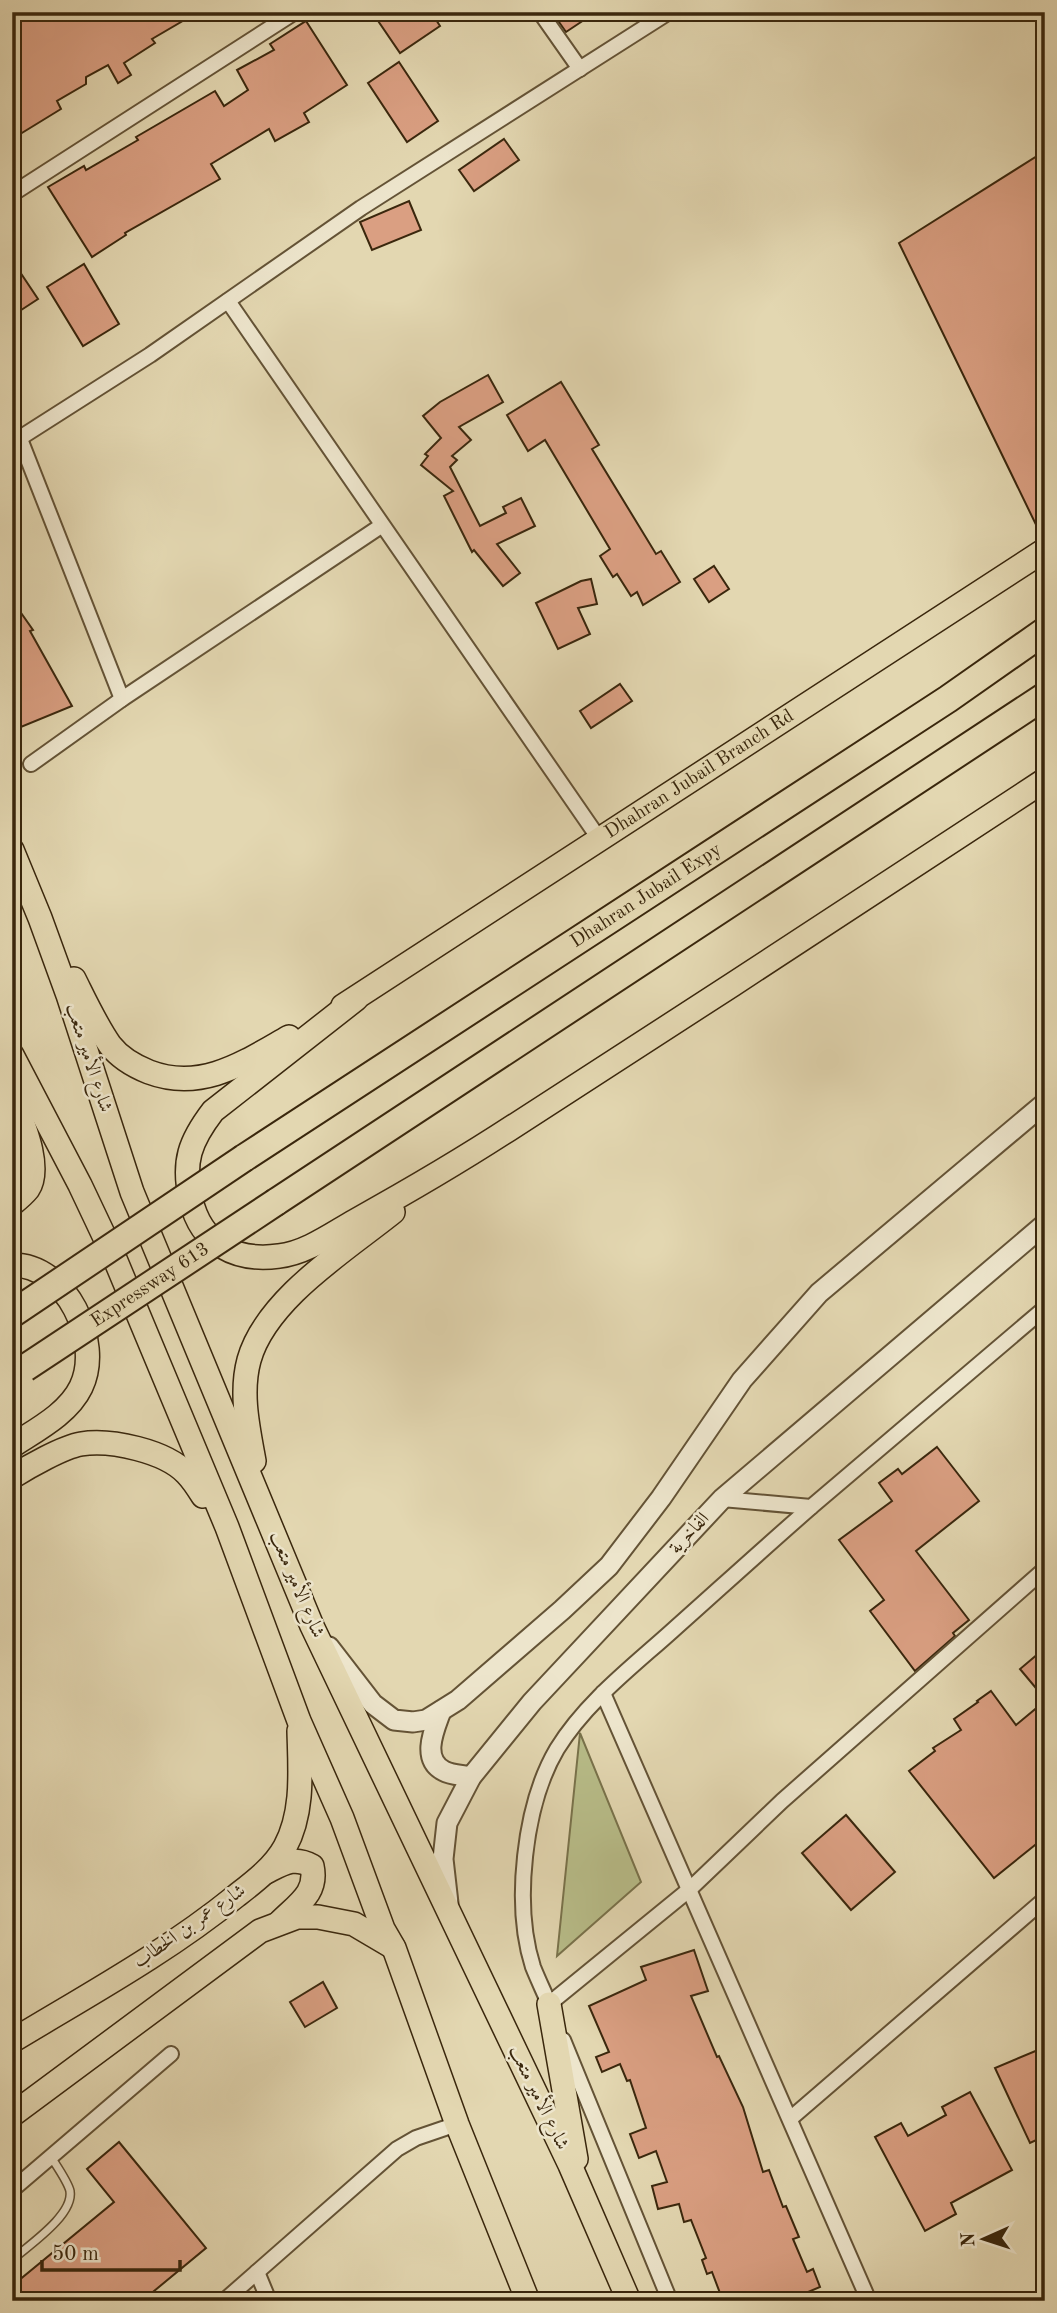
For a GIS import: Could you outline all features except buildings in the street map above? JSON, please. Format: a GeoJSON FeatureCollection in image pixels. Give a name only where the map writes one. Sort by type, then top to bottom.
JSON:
{"type":"FeatureCollection","features":[{"type":"Feature","properties":{"kind":"highway","name":"Dhahran Jubail Expy"},"geometry":{"type":"LineString","coordinates":[[12,1314],[244,1158],[948,699],[1045,631]]}},
{"type":"Feature","properties":{"kind":"highway","name":"Expressway 613"},"geometry":{"type":"LineString","coordinates":[[19,1372],[1045,696]]}},
{"type":"Feature","properties":{"kind":"main road","name":"Dhahran Jubail Branch Rd"},"geometry":{"type":"LineString","coordinates":[[356,999],[1045,550]]}},
{"type":"Feature","properties":{"kind":"main road"},"geometry":{"type":"LineString","coordinates":[[356,999],[213,1111],[190,1148],[188,1171],[191,1201],[211,1241],[234,1254],[258,1258],[282,1256],[313,1244],[445,1171],[1045,780]]}},
{"type":"Feature","properties":{"kind":"main road","name":"شارع الأمير متعب"},"geometry":{"type":"LineString","coordinates":[[12,850],[40,918],[132,1192],[312,1626],[582,2193],[629,2301]]}},
{"type":"Feature","properties":{"kind":"main road"},"geometry":{"type":"LineString","coordinates":[[40,918],[111,1046],[137,1067],[159,1076],[198,1079],[235,1067],[356,999]]}},
{"type":"Feature","properties":{"kind":"main road"},"geometry":{"type":"LineString","coordinates":[[12,1055],[80,1185],[115,1259],[227,1527],[299,1721],[342,1818],[383,1929],[394,1948],[457,2124],[528,2301]]}},
{"type":"Feature","properties":{"kind":"main road"},"geometry":{"type":"LineString","coordinates":[[12,1094],[26,1134],[33,1175],[28,1188],[12,1204]]}},
{"type":"Feature","properties":{"kind":"main road"},"geometry":{"type":"LineString","coordinates":[[263,1505],[246,1416],[245,1387],[249,1359],[263,1330],[279,1306],[313,1276],[445,1171]]}},
{"type":"Feature","properties":{"kind":"main road"},"geometry":{"type":"LineString","coordinates":[[12,1265],[39,1272],[61,1288],[80,1320],[88,1344],[88,1366],[71,1403],[57,1416],[12,1446]]}},
{"type":"Feature","properties":{"kind":"main road"},"geometry":{"type":"LineString","coordinates":[[12,1477],[79,1444],[118,1443],[158,1455],[186,1472],[227,1527]]}},
{"type":"Feature","properties":{"kind":"main road","name":"شارع عمر بن الخطاب"},"geometry":{"type":"LineString","coordinates":[[12,2041],[172,1943],[210,1917],[264,1873],[285,1847],[296,1817],[300,1789],[299,1721]]}},
{"type":"Feature","properties":{"kind":"main road"},"geometry":{"type":"LineString","coordinates":[[264,1873],[284,1863],[302,1860],[312,1866],[315,1880],[309,1894],[280,1922]]}},
{"type":"Feature","properties":{"kind":"main road"},"geometry":{"type":"LineString","coordinates":[[12,2115],[260,1931],[280,1922],[297,1917],[318,1917],[354,1924],[394,1948]]}},
{"type":"Feature","properties":{"kind":"main road"},"geometry":{"type":"LineString","coordinates":[[549,2004],[582,2193]]}},
{"type":"Feature","properties":{"kind":"street"},"geometry":{"type":"LineString","coordinates":[[12,194],[295,12]]}},
{"type":"Feature","properties":{"kind":"street"},"geometry":{"type":"LineString","coordinates":[[540,12],[580,69]]}},
{"type":"Feature","properties":{"kind":"street"},"geometry":{"type":"LineString","coordinates":[[122,699],[16,441],[150,355],[361,208],[669,12]]}},
{"type":"Feature","properties":{"kind":"street"},"geometry":{"type":"LineString","coordinates":[[228,301],[600,840]]}},
{"type":"Feature","properties":{"kind":"street"},"geometry":{"type":"LineString","coordinates":[[31,764],[122,699],[381,526]]}},
{"type":"Feature","properties":{"kind":"street"},"geometry":{"type":"LineString","coordinates":[[312,1626],[373,1704],[394,1720],[426,1720],[458,1700],[609,1566],[661,1498],[742,1380],[819,1293],[1045,1103]]}},
{"type":"Feature","properties":{"kind":"street","name":"الفاخرية"},"geometry":{"type":"LineString","coordinates":[[449,1914],[443,1859],[447,1823],[471,1777],[532,1702],[722,1499],[1045,1224]]}},
{"type":"Feature","properties":{"kind":"street"},"geometry":{"type":"LineString","coordinates":[[670,2301],[533,1965],[527,1934],[523,1861],[540,1788],[557,1750],[603,1693],[811,1507],[1045,1308]]}},
{"type":"Feature","properties":{"kind":"street"},"geometry":{"type":"LineString","coordinates":[[722,1499],[811,1507]]}},
{"type":"Feature","properties":{"kind":"street"},"geometry":{"type":"LineString","coordinates":[[549,2004],[690,1889],[782,1801],[1045,1569]]}},
{"type":"Feature","properties":{"kind":"street"},"geometry":{"type":"LineString","coordinates":[[603,1693],[869,2301]]}},
{"type":"Feature","properties":{"kind":"street"},"geometry":{"type":"LineString","coordinates":[[441,1711],[430,1739],[431,1754],[444,1771],[471,1777]]}},
{"type":"Feature","properties":{"kind":"street"},"geometry":{"type":"LineString","coordinates":[[790,2119],[1045,1899]]}},
{"type":"Feature","properties":{"kind":"street"},"geometry":{"type":"LineString","coordinates":[[12,2190],[171,2054]]}},
{"type":"Feature","properties":{"kind":"street"},"geometry":{"type":"LineString","coordinates":[[224,2301],[397,2149],[416,2138],[457,2124]]}},
{"type":"Feature","properties":{"kind":"street"},"geometry":{"type":"LineString","coordinates":[[257,2272],[269,2301]]}},
{"type":"Feature","properties":{"kind":"lane"},"geometry":{"type":"LineString","coordinates":[[12,2260],[61,2217],[68,2203],[69,2191],[51,2157]]}},
{"type":"Feature","properties":{"kind":"green space"},"geometry":{"type":"Polygon","coordinates":[[[580,1733],[641,1882],[557,1956],[580,1733]]]}}]}
